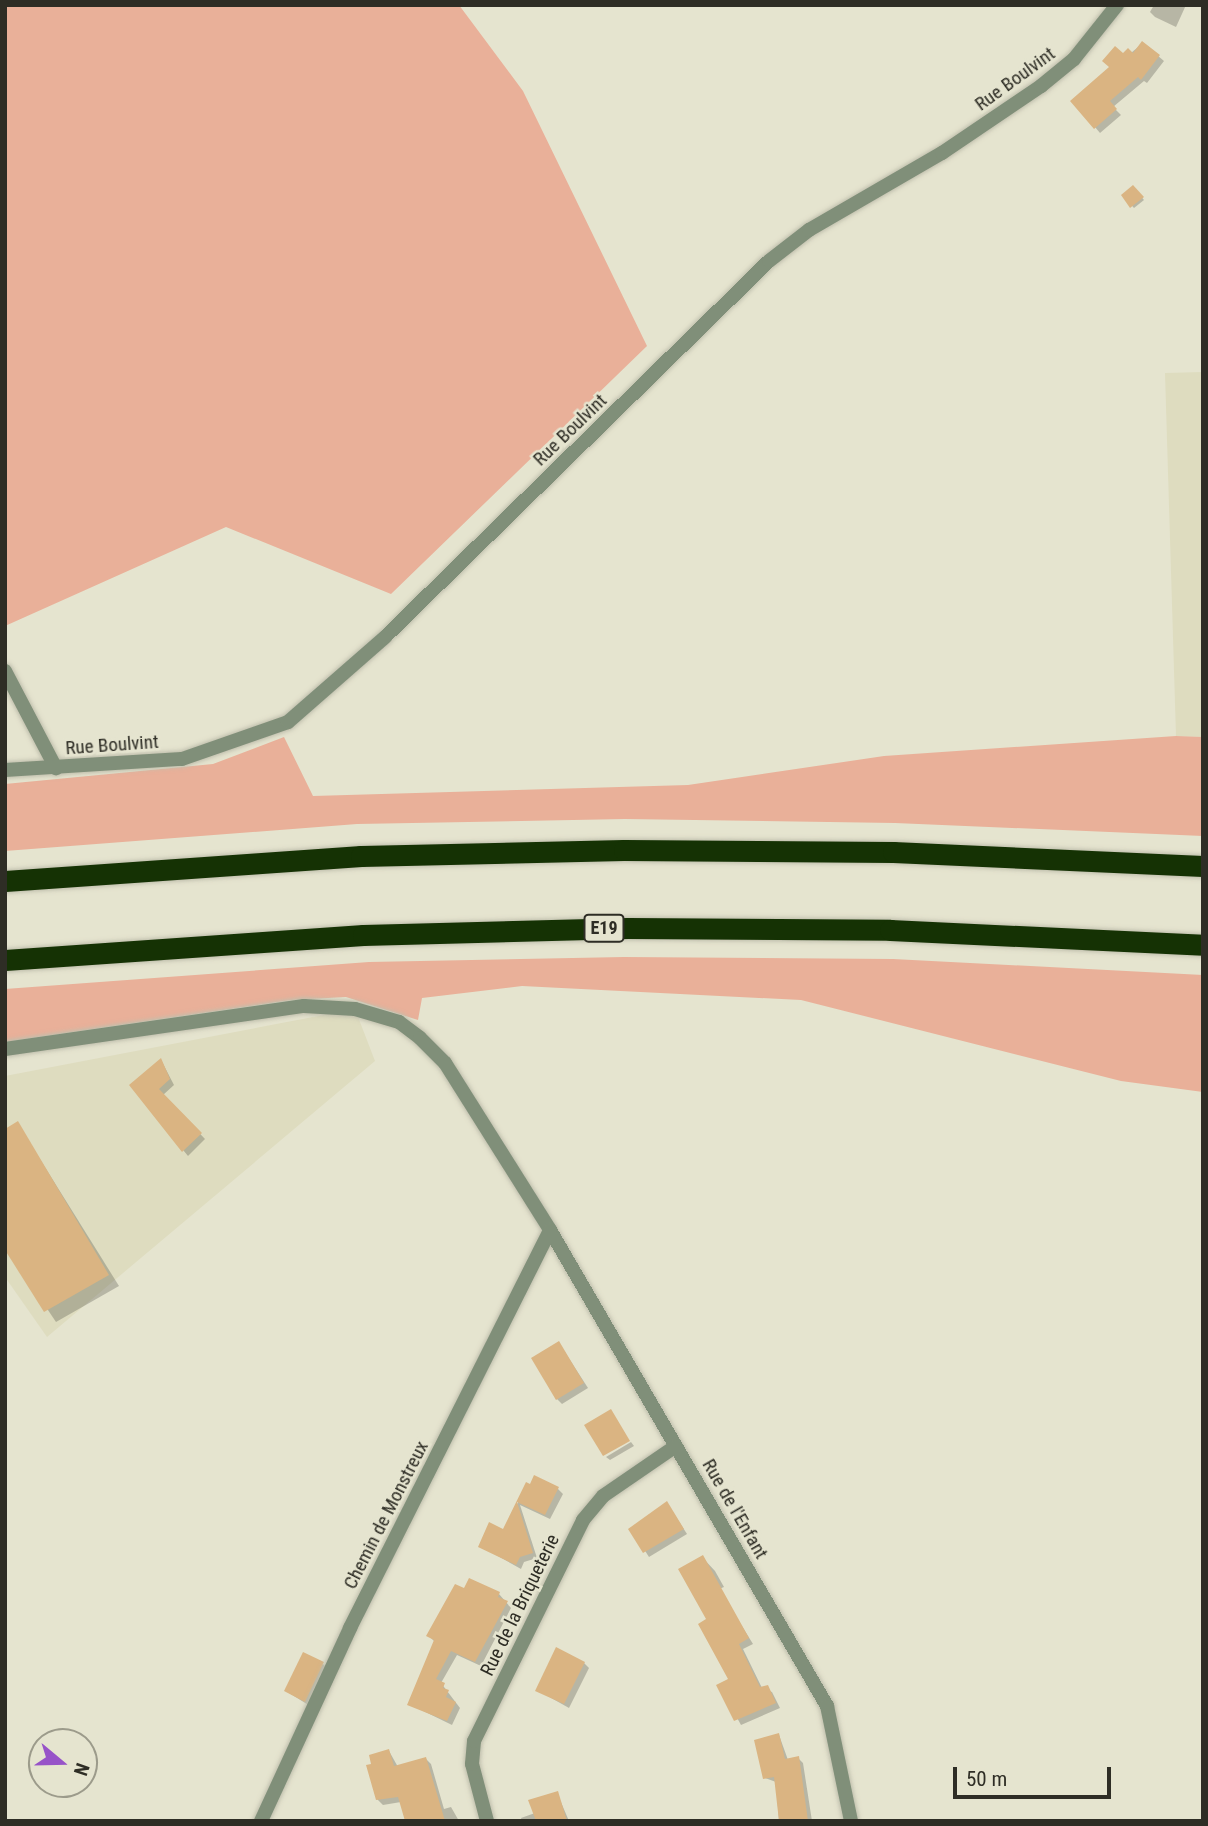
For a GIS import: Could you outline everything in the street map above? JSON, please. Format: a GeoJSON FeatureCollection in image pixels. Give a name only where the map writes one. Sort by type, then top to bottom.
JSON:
{"type":"FeatureCollection","features":[{"type":"Feature","properties":{"kind":"highway"},"geometry":{"type":"LineString","coordinates":[[5,881],[361,856],[624,850],[893,852],[1203,866]]}},
{"type":"Feature","properties":{"kind":"highway","name":"E19"},"geometry":{"type":"LineString","coordinates":[[5,960],[363,935],[628,928],[890,930],[1203,945]]}},
{"type":"Feature","properties":{"kind":"street","name":"Rue Boulvint"},"geometry":{"type":"LineString","coordinates":[[5,770],[182,759],[288,722],[384,637],[769,261],[809,230],[942,153],[1041,86],[1074,59],[1117,5]]}},
{"type":"Feature","properties":{"kind":"street"},"geometry":{"type":"LineString","coordinates":[[5,671],[56,768]]}},
{"type":"Feature","properties":{"kind":"street","name":"Rue de l'Enfant"},"geometry":{"type":"LineString","coordinates":[[5,1049],[304,1006],[334,1006],[399,1022],[445,1063],[550,1230],[827,1706],[851,1821]]}},
{"type":"Feature","properties":{"kind":"street","name":"Chemin de Monstreux"},"geometry":{"type":"LineString","coordinates":[[261,1821],[350,1628],[550,1230]]}},
{"type":"Feature","properties":{"kind":"street","name":"Rue de la Briqueterie"},"geometry":{"type":"LineString","coordinates":[[487,1821],[472,1764],[474,1741],[583,1520],[603,1496],[676,1446]]}},
{"type":"Feature","properties":{"kind":"shaded area"},"geometry":{"type":"Polygon","coordinates":[[[5,5],[459,5],[523,91],[647,346],[391,594],[226,527],[5,626],[5,5]]]}},
{"type":"Feature","properties":{"kind":"shaded area"},"geometry":{"type":"Polygon","coordinates":[[[1203,372],[1203,737],[1176,736],[1165,373],[1203,372]]]}},
{"type":"Feature","properties":{"kind":"shaded area"},"geometry":{"type":"Polygon","coordinates":[[[1176,736],[1203,737],[1203,836],[895,823],[625,819],[357,824],[5,851],[5,784],[213,764],[284,737],[313,796],[688,785],[884,756],[1176,736]]]}},
{"type":"Feature","properties":{"kind":"shaded area"},"geometry":{"type":"Polygon","coordinates":[[[624,957],[893,959],[1203,975],[1203,1092],[1121,1081],[801,1000],[522,986],[422,998],[418,1020],[346,997],[291,1000],[5,1042],[5,989],[369,962],[624,957]]]}},
{"type":"Feature","properties":{"kind":"shaded area"},"geometry":{"type":"Polygon","coordinates":[[[355,1009],[375,1061],[47,1337],[5,1277],[5,1076],[355,1009]]]}},
{"type":"Feature","properties":{"kind":"building"},"geometry":{"type":"Polygon","coordinates":[[[1142,41],[1160,55],[1141,80],[1138,77],[1110,101],[1117,109],[1094,129],[1070,101],[1109,67],[1102,61],[1115,46],[1123,53],[1128,48],[1133,53],[1142,41]]]}},
{"type":"Feature","properties":{"kind":"building"},"geometry":{"type":"Polygon","coordinates":[[[1133,185],[1144,197],[1130,208],[1121,195],[1133,185]]]}},
{"type":"Feature","properties":{"kind":"building"},"geometry":{"type":"Polygon","coordinates":[[[161,1058],[170,1079],[159,1089],[202,1133],[182,1152],[129,1085],[161,1058]]]}},
{"type":"Feature","properties":{"kind":"building"},"geometry":{"type":"Polygon","coordinates":[[[18,1121],[109,1275],[44,1312],[5,1250],[5,1129],[18,1121]]]}},
{"type":"Feature","properties":{"kind":"building"},"geometry":{"type":"Polygon","coordinates":[[[559,1341],[584,1383],[556,1400],[531,1358],[559,1341]]]}},
{"type":"Feature","properties":{"kind":"building"},"geometry":{"type":"Polygon","coordinates":[[[611,1409],[630,1441],[603,1456],[584,1425],[611,1409]]]}},
{"type":"Feature","properties":{"kind":"building"},"geometry":{"type":"Polygon","coordinates":[[[534,1475],[559,1487],[545,1515],[517,1502],[533,1553],[520,1557],[516,1565],[478,1547],[489,1522],[503,1529],[526,1482],[530,1484],[534,1475]]]}},
{"type":"Feature","properties":{"kind":"building"},"geometry":{"type":"Polygon","coordinates":[[[667,1501],[684,1529],[643,1553],[628,1529],[667,1501]]]}},
{"type":"Feature","properties":{"kind":"building"},"geometry":{"type":"Polygon","coordinates":[[[703,1555],[749,1638],[739,1644],[760,1687],[768,1685],[776,1703],[734,1721],[716,1685],[728,1679],[698,1624],[706,1619],[678,1569],[703,1555]]]}},
{"type":"Feature","properties":{"kind":"building"},"geometry":{"type":"Polygon","coordinates":[[[469,1578],[500,1592],[498,1597],[508,1601],[475,1662],[451,1651],[436,1679],[445,1683],[443,1688],[449,1690],[446,1697],[456,1702],[447,1721],[407,1705],[434,1640],[426,1636],[455,1584],[464,1588],[469,1578]]]}},
{"type":"Feature","properties":{"kind":"building"},"geometry":{"type":"Polygon","coordinates":[[[556,1647],[585,1662],[564,1704],[535,1691],[556,1647]]]}},
{"type":"Feature","properties":{"kind":"building"},"geometry":{"type":"Polygon","coordinates":[[[303,1652],[324,1662],[305,1702],[284,1691],[303,1652]]]}},
{"type":"Feature","properties":{"kind":"building"},"geometry":{"type":"Polygon","coordinates":[[[779,1733],[785,1759],[799,1756],[808,1821],[779,1821],[774,1777],[763,1779],[754,1740],[779,1733]]]}},
{"type":"Feature","properties":{"kind":"building"},"geometry":{"type":"Polygon","coordinates":[[[389,1749],[394,1766],[426,1757],[445,1821],[405,1821],[398,1797],[376,1800],[366,1765],[371,1764],[369,1755],[389,1749]]]}},
{"type":"Feature","properties":{"kind":"building"},"geometry":{"type":"Polygon","coordinates":[[[558,1791],[567,1821],[536,1821],[528,1800],[558,1791]]]}}]}
